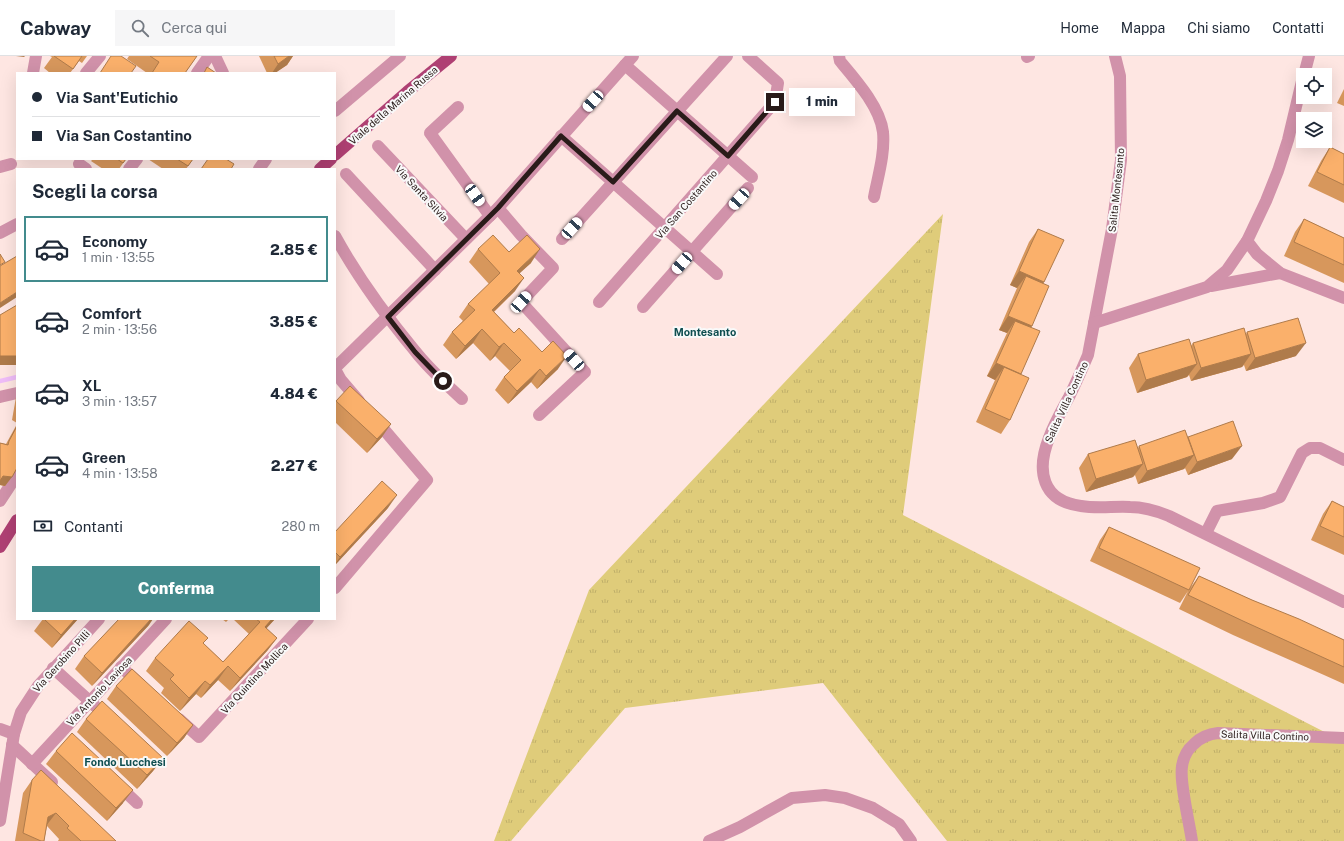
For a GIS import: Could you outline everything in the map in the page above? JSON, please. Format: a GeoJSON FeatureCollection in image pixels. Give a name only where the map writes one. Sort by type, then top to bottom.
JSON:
{"type":"FeatureCollection","features":[{"type":"Feature","properties":{"kind":"main road","name":"Viale della Marina Russa"},"geometry":{"type":"LineString","coordinates":[[336,154],[451,56]]}},
{"type":"Feature","properties":{"kind":"main road"},"geometry":{"type":"LineString","coordinates":[[321,168],[330,160]]}},
{"type":"Feature","properties":{"kind":"main road"},"geometry":{"type":"LineString","coordinates":[[0,548],[16,522]]}},
{"type":"Feature","properties":{"kind":"street"},"geometry":{"type":"LineString","coordinates":[[33,72],[36,56]]}},
{"type":"Feature","properties":{"kind":"street"},"geometry":{"type":"LineString","coordinates":[[87,72],[100,56]]}},
{"type":"Feature","properties":{"kind":"street"},"geometry":{"type":"LineString","coordinates":[[198,72],[209,56]]}},
{"type":"Feature","properties":{"kind":"street"},"geometry":{"type":"LineString","coordinates":[[215,56],[223,72]]}},
{"type":"Feature","properties":{"kind":"street"},"geometry":{"type":"LineString","coordinates":[[336,110],[399,56]]}},
{"type":"Feature","properties":{"kind":"street"},"geometry":{"type":"LineString","coordinates":[[336,368],[494,212],[633,56]]}},
{"type":"Feature","properties":{"kind":"street"},"geometry":{"type":"LineString","coordinates":[[562,239],[727,56]]}},
{"type":"Feature","properties":{"kind":"street"},"geometry":{"type":"LineString","coordinates":[[839,56],[840,60],[861,87],[872,105],[880,121],[883,132],[882,158],[874,197]]}},
{"type":"Feature","properties":{"kind":"street","name":"Salita Montesanto"},"geometry":{"type":"LineString","coordinates":[[1094,323],[1112,229],[1121,160],[1120,76],[1116,56]]}},
{"type":"Feature","properties":{"kind":"street"},"geometry":{"type":"LineString","coordinates":[[1306,68],[1310,56]]}},
{"type":"Feature","properties":{"kind":"street","name":"Via San Costantino"},"geometry":{"type":"LineString","coordinates":[[599,302],[775,102],[778,83],[749,57]]}},
{"type":"Feature","properties":{"kind":"street"},"geometry":{"type":"LineString","coordinates":[[625,65],[728,156],[750,182],[643,308]]}},
{"type":"Feature","properties":{"kind":"street"},"geometry":{"type":"LineString","coordinates":[[1207,287],[1227,270],[1247,241],[1278,171],[1288,140],[1296,104]]}},
{"type":"Feature","properties":{"kind":"street"},"geometry":{"type":"LineString","coordinates":[[458,107],[430,133],[494,212],[521,235],[553,268],[521,302],[584,372],[539,415]]}},
{"type":"Feature","properties":{"kind":"street"},"geometry":{"type":"LineString","coordinates":[[561,136],[717,274]]}},
{"type":"Feature","properties":{"kind":"street","name":"Via Santa Silvia"},"geometry":{"type":"LineString","coordinates":[[378,146],[466,239]]}},
{"type":"Feature","properties":{"kind":"street"},"geometry":{"type":"LineString","coordinates":[[346,174],[436,270]]}},
{"type":"Feature","properties":{"kind":"street"},"geometry":{"type":"LineString","coordinates":[[0,234],[16,225]]}},
{"type":"Feature","properties":{"kind":"street"},"geometry":{"type":"LineString","coordinates":[[336,238],[355,269],[388,317],[415,352],[433,372],[462,399]]}},
{"type":"Feature","properties":{"kind":"street"},"geometry":{"type":"LineString","coordinates":[[1247,241],[1260,257],[1280,273],[1344,298]]}},
{"type":"Feature","properties":{"kind":"street"},"geometry":{"type":"LineString","coordinates":[[1094,323],[1207,287],[1280,273]]}},
{"type":"Feature","properties":{"kind":"street","name":"Salita Villa Contino"},"geometry":{"type":"LineString","coordinates":[[1094,323],[1088,355],[1081,373],[1049,437],[1042,462],[1046,485],[1051,494],[1069,504],[1094,508],[1132,507],[1169,516],[1344,602]]}},
{"type":"Feature","properties":{"kind":"street"},"geometry":{"type":"LineString","coordinates":[[336,371],[341,380],[427,480],[336,587]]}},
{"type":"Feature","properties":{"kind":"street"},"geometry":{"type":"LineString","coordinates":[[0,396],[16,393]]}},
{"type":"Feature","properties":{"kind":"street"},"geometry":{"type":"LineString","coordinates":[[1206,533],[1217,511],[1263,503],[1280,497],[1302,453],[1310,448],[1320,448],[1344,460]]}},
{"type":"Feature","properties":{"kind":"street"},"geometry":{"type":"LineString","coordinates":[[0,501],[16,477]]}},
{"type":"Feature","properties":{"kind":"street","name":"Via Gerobino Pilli"},"geometry":{"type":"LineString","coordinates":[[0,821],[13,739],[21,712],[27,700],[53,668],[98,620]]}},
{"type":"Feature","properties":{"kind":"street","name":"Via Antonio Laviosa"},"geometry":{"type":"LineString","coordinates":[[32,764],[65,734],[90,701],[164,620]]}},
{"type":"Feature","properties":{"kind":"street","name":"Via Quintino Mollica"},"geometry":{"type":"LineString","coordinates":[[171,712],[199,737],[307,620]]}},
{"type":"Feature","properties":{"kind":"street"},"geometry":{"type":"LineString","coordinates":[[121,667],[149,692]]}},
{"type":"Feature","properties":{"kind":"street"},"geometry":{"type":"LineString","coordinates":[[53,668],[101,711]]}},
{"type":"Feature","properties":{"kind":"street"},"geometry":{"type":"LineString","coordinates":[[0,729],[13,739],[32,764],[61,790]]}},
{"type":"Feature","properties":{"kind":"street","name":"Salita Villa Contino"},"geometry":{"type":"LineString","coordinates":[[1192,841],[1181,769],[1184,756],[1196,742],[1208,735],[1218,733],[1344,738]]}},
{"type":"Feature","properties":{"kind":"street"},"geometry":{"type":"LineString","coordinates":[[108,776],[137,803]]}},
{"type":"Feature","properties":{"kind":"street"},"geometry":{"type":"LineString","coordinates":[[709,841],[740,827],[792,798],[825,795],[845,798],[873,808],[899,824],[911,841]]}},
{"type":"Feature","properties":{"kind":"green space"},"geometry":{"type":"Polygon","coordinates":[[[943,214],[903,515],[1344,742],[1344,841],[947,841],[823,683],[625,708],[511,841],[494,841],[589,590],[943,214]]]}},
{"type":"Feature","properties":{"kind":"building"},"geometry":{"type":"Polygon","coordinates":[[[54,56],[82,56],[73,69],[54,56]]]}},
{"type":"Feature","properties":{"kind":"building"},"geometry":{"type":"Polygon","coordinates":[[[111,56],[121,56],[136,66],[132,72],[101,72],[111,56]]]}},
{"type":"Feature","properties":{"kind":"building"},"geometry":{"type":"Polygon","coordinates":[[[150,56],[197,56],[186,72],[153,72],[159,62],[150,56]]]}},
{"type":"Feature","properties":{"kind":"building"},"geometry":{"type":"Polygon","coordinates":[[[274,56],[289,56],[278,64],[274,56]]]}},
{"type":"Feature","properties":{"kind":"building"},"geometry":{"type":"Polygon","coordinates":[[[207,67],[214,72],[204,72],[207,67]]]}},
{"type":"Feature","properties":{"kind":"building"},"geometry":{"type":"Polygon","coordinates":[[[1329,148],[1344,154],[1344,185],[1317,172],[1329,148]]]}},
{"type":"Feature","properties":{"kind":"building"},"geometry":{"type":"Polygon","coordinates":[[[118,160],[125,160],[123,163],[118,160]]]}},
{"type":"Feature","properties":{"kind":"building"},"geometry":{"type":"Polygon","coordinates":[[[179,160],[192,160],[188,166],[179,160]]]}},
{"type":"Feature","properties":{"kind":"building"},"geometry":{"type":"Polygon","coordinates":[[[207,160],[228,160],[234,164],[232,168],[202,168],[207,160]]]}},
{"type":"Feature","properties":{"kind":"building"},"geometry":{"type":"Polygon","coordinates":[[[1304,219],[1344,238],[1344,265],[1294,242],[1304,219]]]}},
{"type":"Feature","properties":{"kind":"building"},"geometry":{"type":"Polygon","coordinates":[[[1038,229],[1064,240],[1044,282],[1019,271],[1038,229]]]}},
{"type":"Feature","properties":{"kind":"building"},"geometry":{"type":"Polygon","coordinates":[[[493,235],[509,252],[527,235],[540,249],[517,271],[524,278],[492,310],[514,333],[519,328],[542,352],[553,341],[567,356],[546,376],[540,369],[517,391],[504,377],[521,360],[504,343],[499,347],[482,329],[465,346],[452,332],[475,310],[468,304],[500,273],[478,249],[493,235]]]}},
{"type":"Feature","properties":{"kind":"building"},"geometry":{"type":"Polygon","coordinates":[[[0,254],[5,262],[0,265],[0,254]]]}},
{"type":"Feature","properties":{"kind":"building"},"geometry":{"type":"Polygon","coordinates":[[[16,257],[16,293],[0,303],[0,266],[16,257]]]}},
{"type":"Feature","properties":{"kind":"building"},"geometry":{"type":"Polygon","coordinates":[[[1026,276],[1049,286],[1032,326],[1008,316],[1026,276]]]}},
{"type":"Feature","properties":{"kind":"building"},"geometry":{"type":"Polygon","coordinates":[[[16,306],[16,356],[0,356],[0,315],[16,306]]]}},
{"type":"Feature","properties":{"kind":"building"},"geometry":{"type":"Polygon","coordinates":[[[1298,318],[1306,343],[1255,358],[1247,332],[1298,318]]]}},
{"type":"Feature","properties":{"kind":"building"},"geometry":{"type":"Polygon","coordinates":[[[1015,321],[1040,331],[1021,374],[996,363],[1015,321]]]}},
{"type":"Feature","properties":{"kind":"building"},"geometry":{"type":"Polygon","coordinates":[[[1244,328],[1251,354],[1201,368],[1193,343],[1244,328]]]}},
{"type":"Feature","properties":{"kind":"building"},"geometry":{"type":"Polygon","coordinates":[[[1189,339],[1197,364],[1146,380],[1138,354],[1189,339]]]}},
{"type":"Feature","properties":{"kind":"building"},"geometry":{"type":"Polygon","coordinates":[[[1004,367],[1029,378],[1010,420],[985,409],[1004,367]]]}},
{"type":"Feature","properties":{"kind":"building"},"geometry":{"type":"Polygon","coordinates":[[[350,386],[391,424],[377,439],[336,401],[350,386]]]}},
{"type":"Feature","properties":{"kind":"building"},"geometry":{"type":"Polygon","coordinates":[[[1233,421],[1242,446],[1197,462],[1188,437],[1233,421]]]}},
{"type":"Feature","properties":{"kind":"building"},"geometry":{"type":"Polygon","coordinates":[[[16,428],[16,470],[12,477],[3,476],[0,481],[0,443],[8,445],[16,428]]]}},
{"type":"Feature","properties":{"kind":"building"},"geometry":{"type":"Polygon","coordinates":[[[1185,430],[1194,455],[1147,471],[1139,446],[1185,430]]]}},
{"type":"Feature","properties":{"kind":"building"},"geometry":{"type":"Polygon","coordinates":[[[1135,440],[1143,464],[1096,479],[1088,454],[1135,440]]]}},
{"type":"Feature","properties":{"kind":"building"},"geometry":{"type":"Polygon","coordinates":[[[382,481],[397,495],[340,557],[336,553],[336,531],[382,481]]]}},
{"type":"Feature","properties":{"kind":"building"},"geometry":{"type":"Polygon","coordinates":[[[1332,501],[1344,507],[1344,537],[1320,526],[1332,501]]]}},
{"type":"Feature","properties":{"kind":"building"},"geometry":{"type":"Polygon","coordinates":[[[1109,527],[1200,568],[1189,590],[1099,548],[1109,527]]]}},
{"type":"Feature","properties":{"kind":"building"},"geometry":{"type":"Polygon","coordinates":[[[1199,576],[1344,640],[1344,667],[1188,595],[1199,576]]]}},
{"type":"Feature","properties":{"kind":"building"},"geometry":{"type":"Polygon","coordinates":[[[45,620],[74,620],[61,635],[45,620]]]}},
{"type":"Feature","properties":{"kind":"building"},"geometry":{"type":"Polygon","coordinates":[[[118,620],[150,620],[102,673],[84,656],[118,620]]]}},
{"type":"Feature","properties":{"kind":"building"},"geometry":{"type":"Polygon","coordinates":[[[257,620],[271,620],[265,627],[277,638],[240,678],[228,666],[210,685],[205,681],[189,698],[170,679],[174,675],[155,658],[189,621],[208,638],[203,643],[223,662],[260,622],[257,620]]]}},
{"type":"Feature","properties":{"kind":"building"},"geometry":{"type":"Polygon","coordinates":[[[132,669],[193,725],[177,743],[116,686],[132,669]]]}},
{"type":"Feature","properties":{"kind":"building"},"geometry":{"type":"Polygon","coordinates":[[[102,701],[163,758],[147,775],[86,719],[102,701]]]}},
{"type":"Feature","properties":{"kind":"building"},"geometry":{"type":"Polygon","coordinates":[[[72,733],[133,790],[116,808],[56,751],[72,733]]]}},
{"type":"Feature","properties":{"kind":"building"},"geometry":{"type":"Polygon","coordinates":[[[41,770],[116,841],[81,841],[67,828],[69,826],[56,813],[48,817],[44,841],[23,833],[32,780],[41,770]]]}},
{"type":"Feature","properties":{"kind":"waterway"},"geometry":{"type":"LineString","coordinates":[[0,381],[16,377]]}},
{"type":"Feature","properties":{"kind":"district","name":"Montesanto"},"geometry":{"type":"Point","coordinates":[705,332]}},
{"type":"Feature","properties":{"kind":"district","name":"Fondo Lucchesi"},"geometry":{"type":"Point","coordinates":[125,762]}},
{"type":"Feature","properties":{"kind":"route"},"geometry":{"type":"LineString","coordinates":[[443,381],[415,352],[388,317],[498,208],[561,136],[613,182],[677,111],[728,156],[775,102]]}}]}
